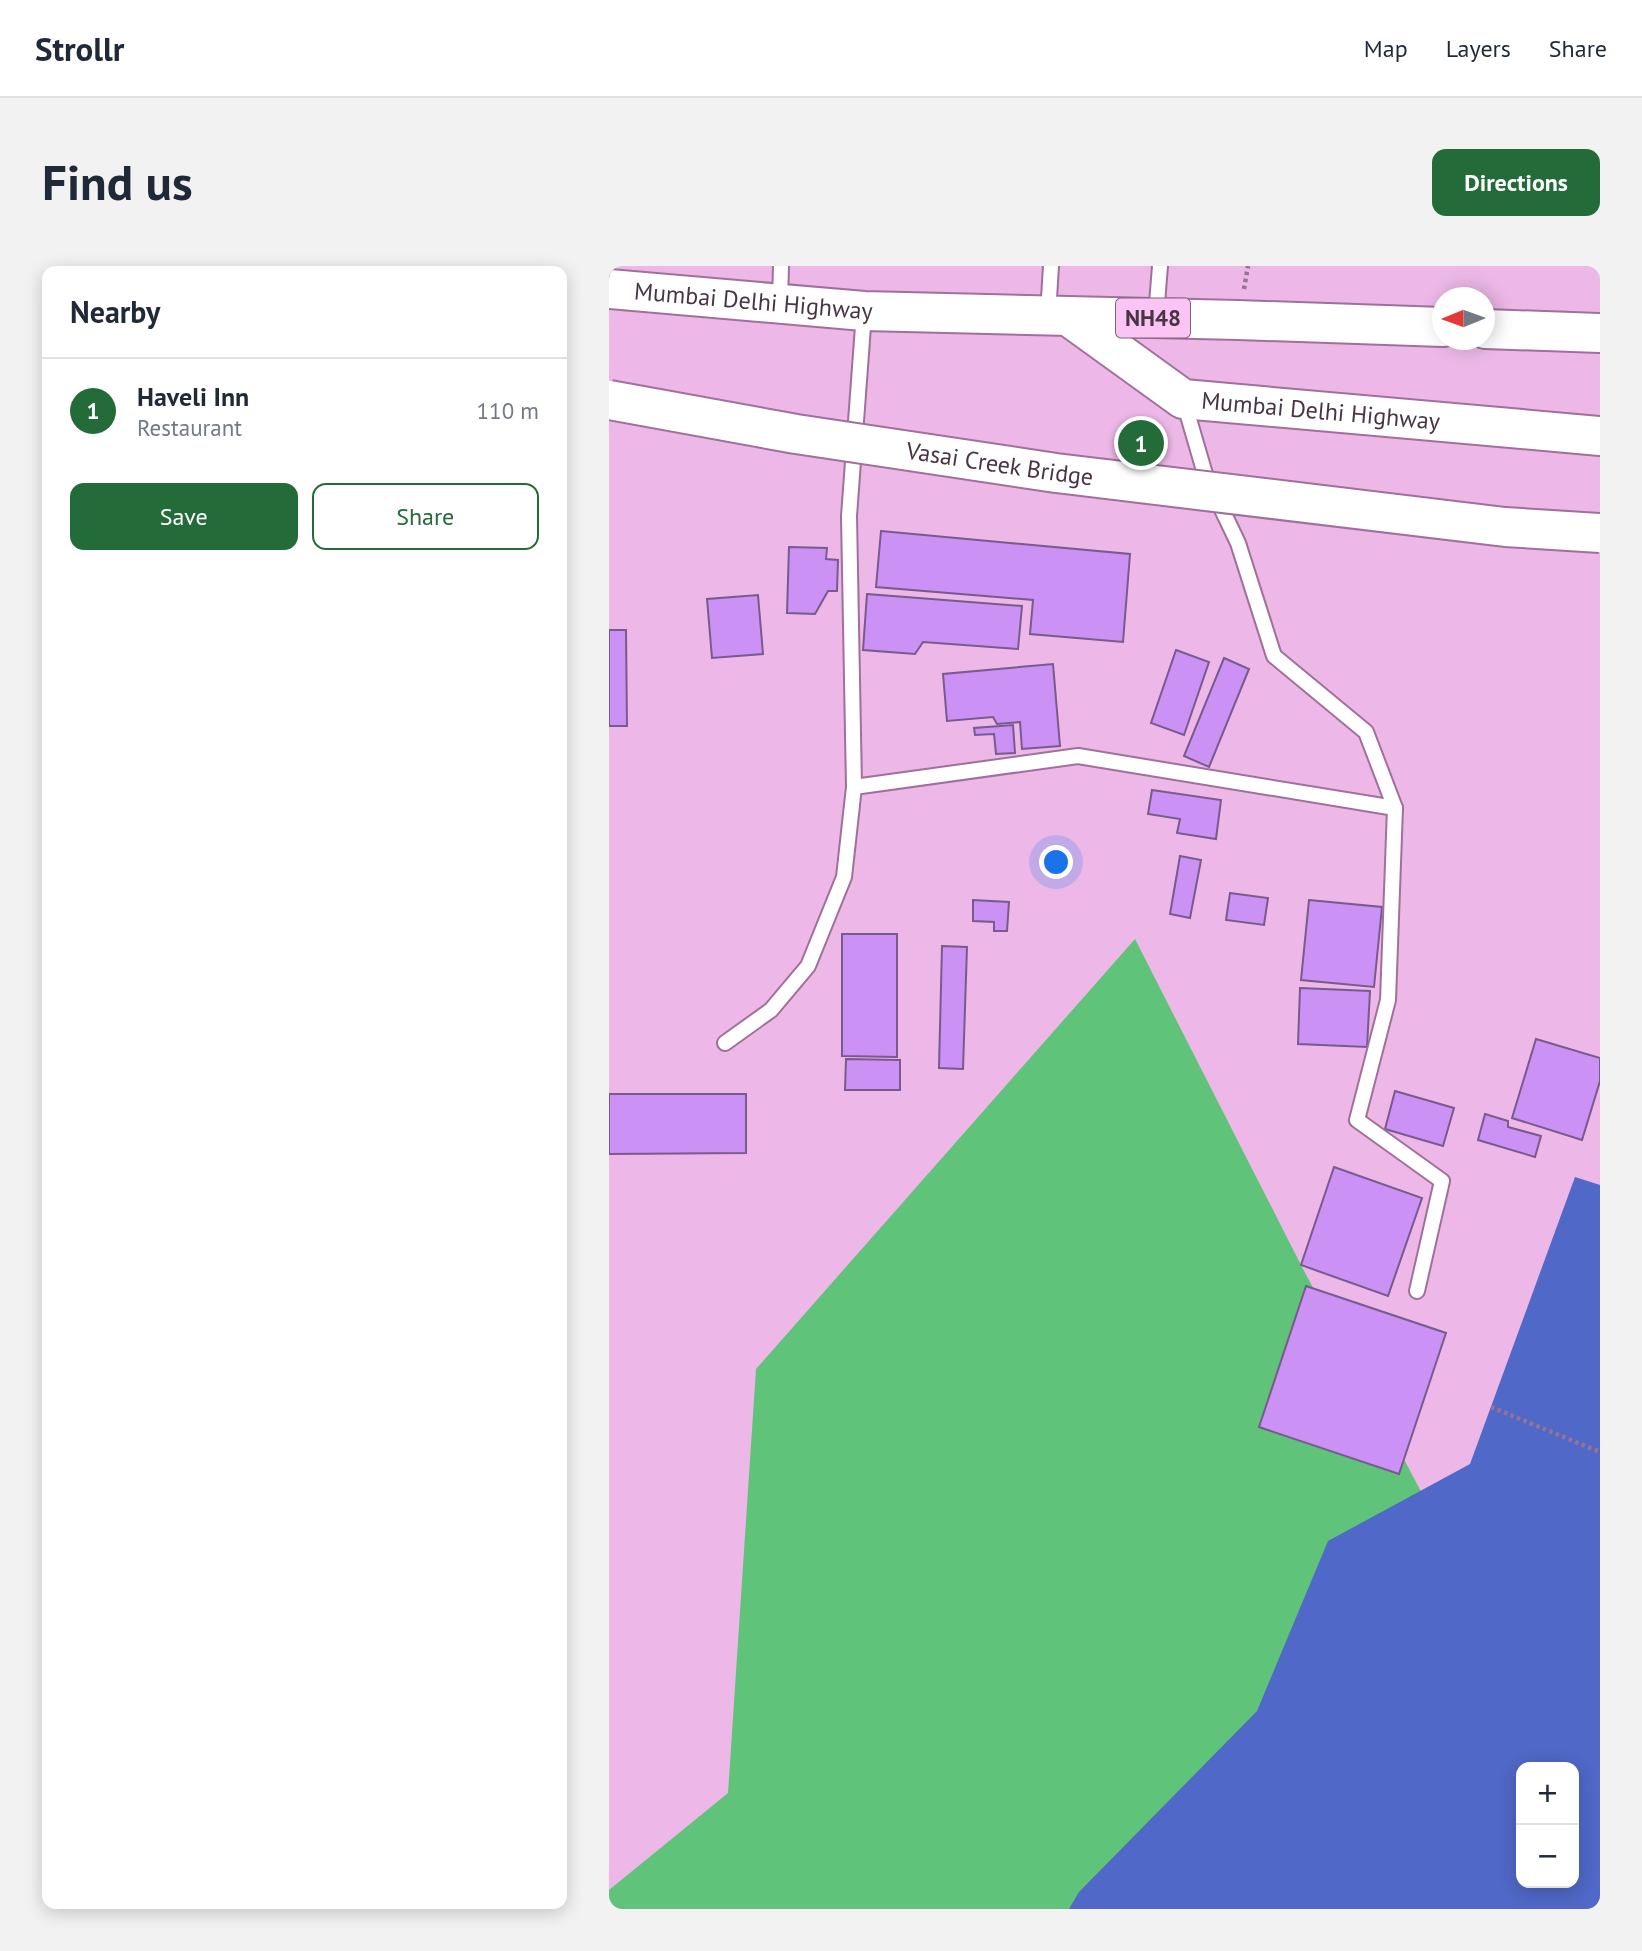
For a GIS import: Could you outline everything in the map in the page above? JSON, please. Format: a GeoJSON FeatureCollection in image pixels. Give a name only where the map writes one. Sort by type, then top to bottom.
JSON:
{"type":"FeatureCollection","features":[{"type":"Feature","properties":{"kind":"highway","name":"Mumbai Delhi Highway"},"geometry":{"type":"LineString","coordinates":[[609,289],[864,311],[1432,327]]}},
{"type":"Feature","properties":{"kind":"highway","name":"Mumbai Delhi Highway"},"geometry":{"type":"LineString","coordinates":[[1058,315],[1183,399],[1600,436]]}},
{"type":"Feature","properties":{"kind":"highway"},"geometry":{"type":"LineString","coordinates":[[1495,329],[1600,334]]}},
{"type":"Feature","properties":{"kind":"highway","name":"Vasai Creek Bridge"},"geometry":{"type":"LineString","coordinates":[[609,400],[796,434],[1056,473],[1505,527],[1600,533]]}},
{"type":"Feature","properties":{"kind":"lane"},"geometry":{"type":"LineString","coordinates":[[780,303],[781,266]]}},
{"type":"Feature","properties":{"kind":"lane"},"geometry":{"type":"LineString","coordinates":[[1051,266],[1058,315]]}},
{"type":"Feature","properties":{"kind":"lane"},"geometry":{"type":"LineString","coordinates":[[1156,318],[1160,266]]}},
{"type":"Feature","properties":{"kind":"lane"},"geometry":{"type":"LineString","coordinates":[[725,1043],[771,1010],[808,966],[844,877],[854,787],[849,516],[864,311]]}},
{"type":"Feature","properties":{"kind":"lane"},"geometry":{"type":"LineString","coordinates":[[1183,399],[1205,474],[1238,543],[1274,656],[1366,732],[1395,808],[1388,1000],[1357,1120],[1442,1181],[1417,1291]]}},
{"type":"Feature","properties":{"kind":"lane"},"geometry":{"type":"LineString","coordinates":[[854,787],[1079,756],[1395,808]]}},
{"type":"Feature","properties":{"kind":"path"},"geometry":{"type":"LineString","coordinates":[[1491,1407],[1600,1452]]}},
{"type":"Feature","properties":{"kind":"green space"},"geometry":{"type":"Polygon","coordinates":[[[1135,939],[1301,1265],[1425,1499],[1230,1909],[609,1909],[609,1890],[728,1793],[756,1369],[1135,939]]]}},
{"type":"Feature","properties":{"kind":"water"},"geometry":{"type":"Polygon","coordinates":[[[1575,1177],[1600,1185],[1600,1909],[1069,1909],[1079,1892],[1257,1711],[1328,1541],[1470,1464],[1575,1177]]]}},
{"type":"Feature","properties":{"kind":"building"},"geometry":{"type":"Polygon","coordinates":[[[881,531],[1130,554],[1123,642],[1030,634],[1033,600],[876,587],[881,531]]]}},
{"type":"Feature","properties":{"kind":"building"},"geometry":{"type":"Polygon","coordinates":[[[789,547],[827,548],[826,559],[838,560],[837,591],[828,591],[815,614],[787,613],[789,547]]]}},
{"type":"Feature","properties":{"kind":"building"},"geometry":{"type":"Polygon","coordinates":[[[867,594],[1022,606],[1018,649],[923,642],[915,654],[863,650],[867,594]]]}},
{"type":"Feature","properties":{"kind":"building"},"geometry":{"type":"Polygon","coordinates":[[[758,595],[763,654],[712,658],[707,599],[758,595]]]}},
{"type":"Feature","properties":{"kind":"building"},"geometry":{"type":"Polygon","coordinates":[[[609,630],[626,630],[627,726],[609,726],[609,630]]]}},
{"type":"Feature","properties":{"kind":"building"},"geometry":{"type":"Polygon","coordinates":[[[1176,650],[1209,662],[1184,735],[1151,723],[1176,650]]]}},
{"type":"Feature","properties":{"kind":"building"},"geometry":{"type":"Polygon","coordinates":[[[1224,658],[1249,669],[1209,767],[1184,756],[1224,658]]]}},
{"type":"Feature","properties":{"kind":"building"},"geometry":{"type":"Polygon","coordinates":[[[1053,664],[1060,746],[1022,749],[1020,722],[997,724],[993,717],[947,721],[943,674],[1053,664]]]}},
{"type":"Feature","properties":{"kind":"building"},"geometry":{"type":"Polygon","coordinates":[[[1013,725],[1015,753],[996,754],[994,734],[975,735],[974,728],[1013,725]]]}},
{"type":"Feature","properties":{"kind":"building"},"geometry":{"type":"Polygon","coordinates":[[[1152,790],[1221,800],[1216,839],[1177,833],[1180,819],[1148,814],[1152,790]]]}},
{"type":"Feature","properties":{"kind":"building"},"geometry":{"type":"Polygon","coordinates":[[[1180,856],[1201,860],[1190,918],[1170,914],[1180,856]]]}},
{"type":"Feature","properties":{"kind":"building"},"geometry":{"type":"Polygon","coordinates":[[[1230,893],[1268,898],[1264,925],[1226,920],[1230,893]]]}},
{"type":"Feature","properties":{"kind":"building"},"geometry":{"type":"Polygon","coordinates":[[[973,900],[1009,902],[1007,931],[994,931],[994,922],[973,921],[973,900]]]}},
{"type":"Feature","properties":{"kind":"building"},"geometry":{"type":"Polygon","coordinates":[[[1309,900],[1382,907],[1374,987],[1301,980],[1309,900]]]}},
{"type":"Feature","properties":{"kind":"building"},"geometry":{"type":"Polygon","coordinates":[[[842,934],[897,934],[897,1057],[842,1056],[842,934]]]}},
{"type":"Feature","properties":{"kind":"building"},"geometry":{"type":"Polygon","coordinates":[[[942,946],[967,947],[963,1069],[939,1068],[942,946]]]}},
{"type":"Feature","properties":{"kind":"building"},"geometry":{"type":"Polygon","coordinates":[[[1300,988],[1370,991],[1367,1047],[1298,1044],[1300,988]]]}},
{"type":"Feature","properties":{"kind":"building"},"geometry":{"type":"Polygon","coordinates":[[[1536,1039],[1600,1058],[1600,1081],[1582,1140],[1512,1118],[1536,1039]]]}},
{"type":"Feature","properties":{"kind":"building"},"geometry":{"type":"Polygon","coordinates":[[[846,1059],[900,1060],[900,1090],[845,1090],[846,1059]]]}},
{"type":"Feature","properties":{"kind":"building"},"geometry":{"type":"Polygon","coordinates":[[[1395,1091],[1454,1108],[1443,1146],[1385,1129],[1395,1091]]]}},
{"type":"Feature","properties":{"kind":"building"},"geometry":{"type":"Polygon","coordinates":[[[609,1094],[746,1094],[746,1153],[609,1154],[609,1094]]]}},
{"type":"Feature","properties":{"kind":"building"},"geometry":{"type":"Polygon","coordinates":[[[1485,1114],[1508,1121],[1508,1127],[1541,1136],[1535,1157],[1478,1140],[1485,1114]]]}},
{"type":"Feature","properties":{"kind":"building"},"geometry":{"type":"Polygon","coordinates":[[[1334,1167],[1422,1198],[1388,1296],[1301,1265],[1334,1167]]]}},
{"type":"Feature","properties":{"kind":"building"},"geometry":{"type":"Polygon","coordinates":[[[1306,1286],[1446,1333],[1399,1474],[1259,1427],[1306,1286]]]}},
{"type":"Feature","properties":{"kind":"place","name":"Haveli Inn"},"geometry":{"type":"Point","coordinates":[1141,443]}}]}
